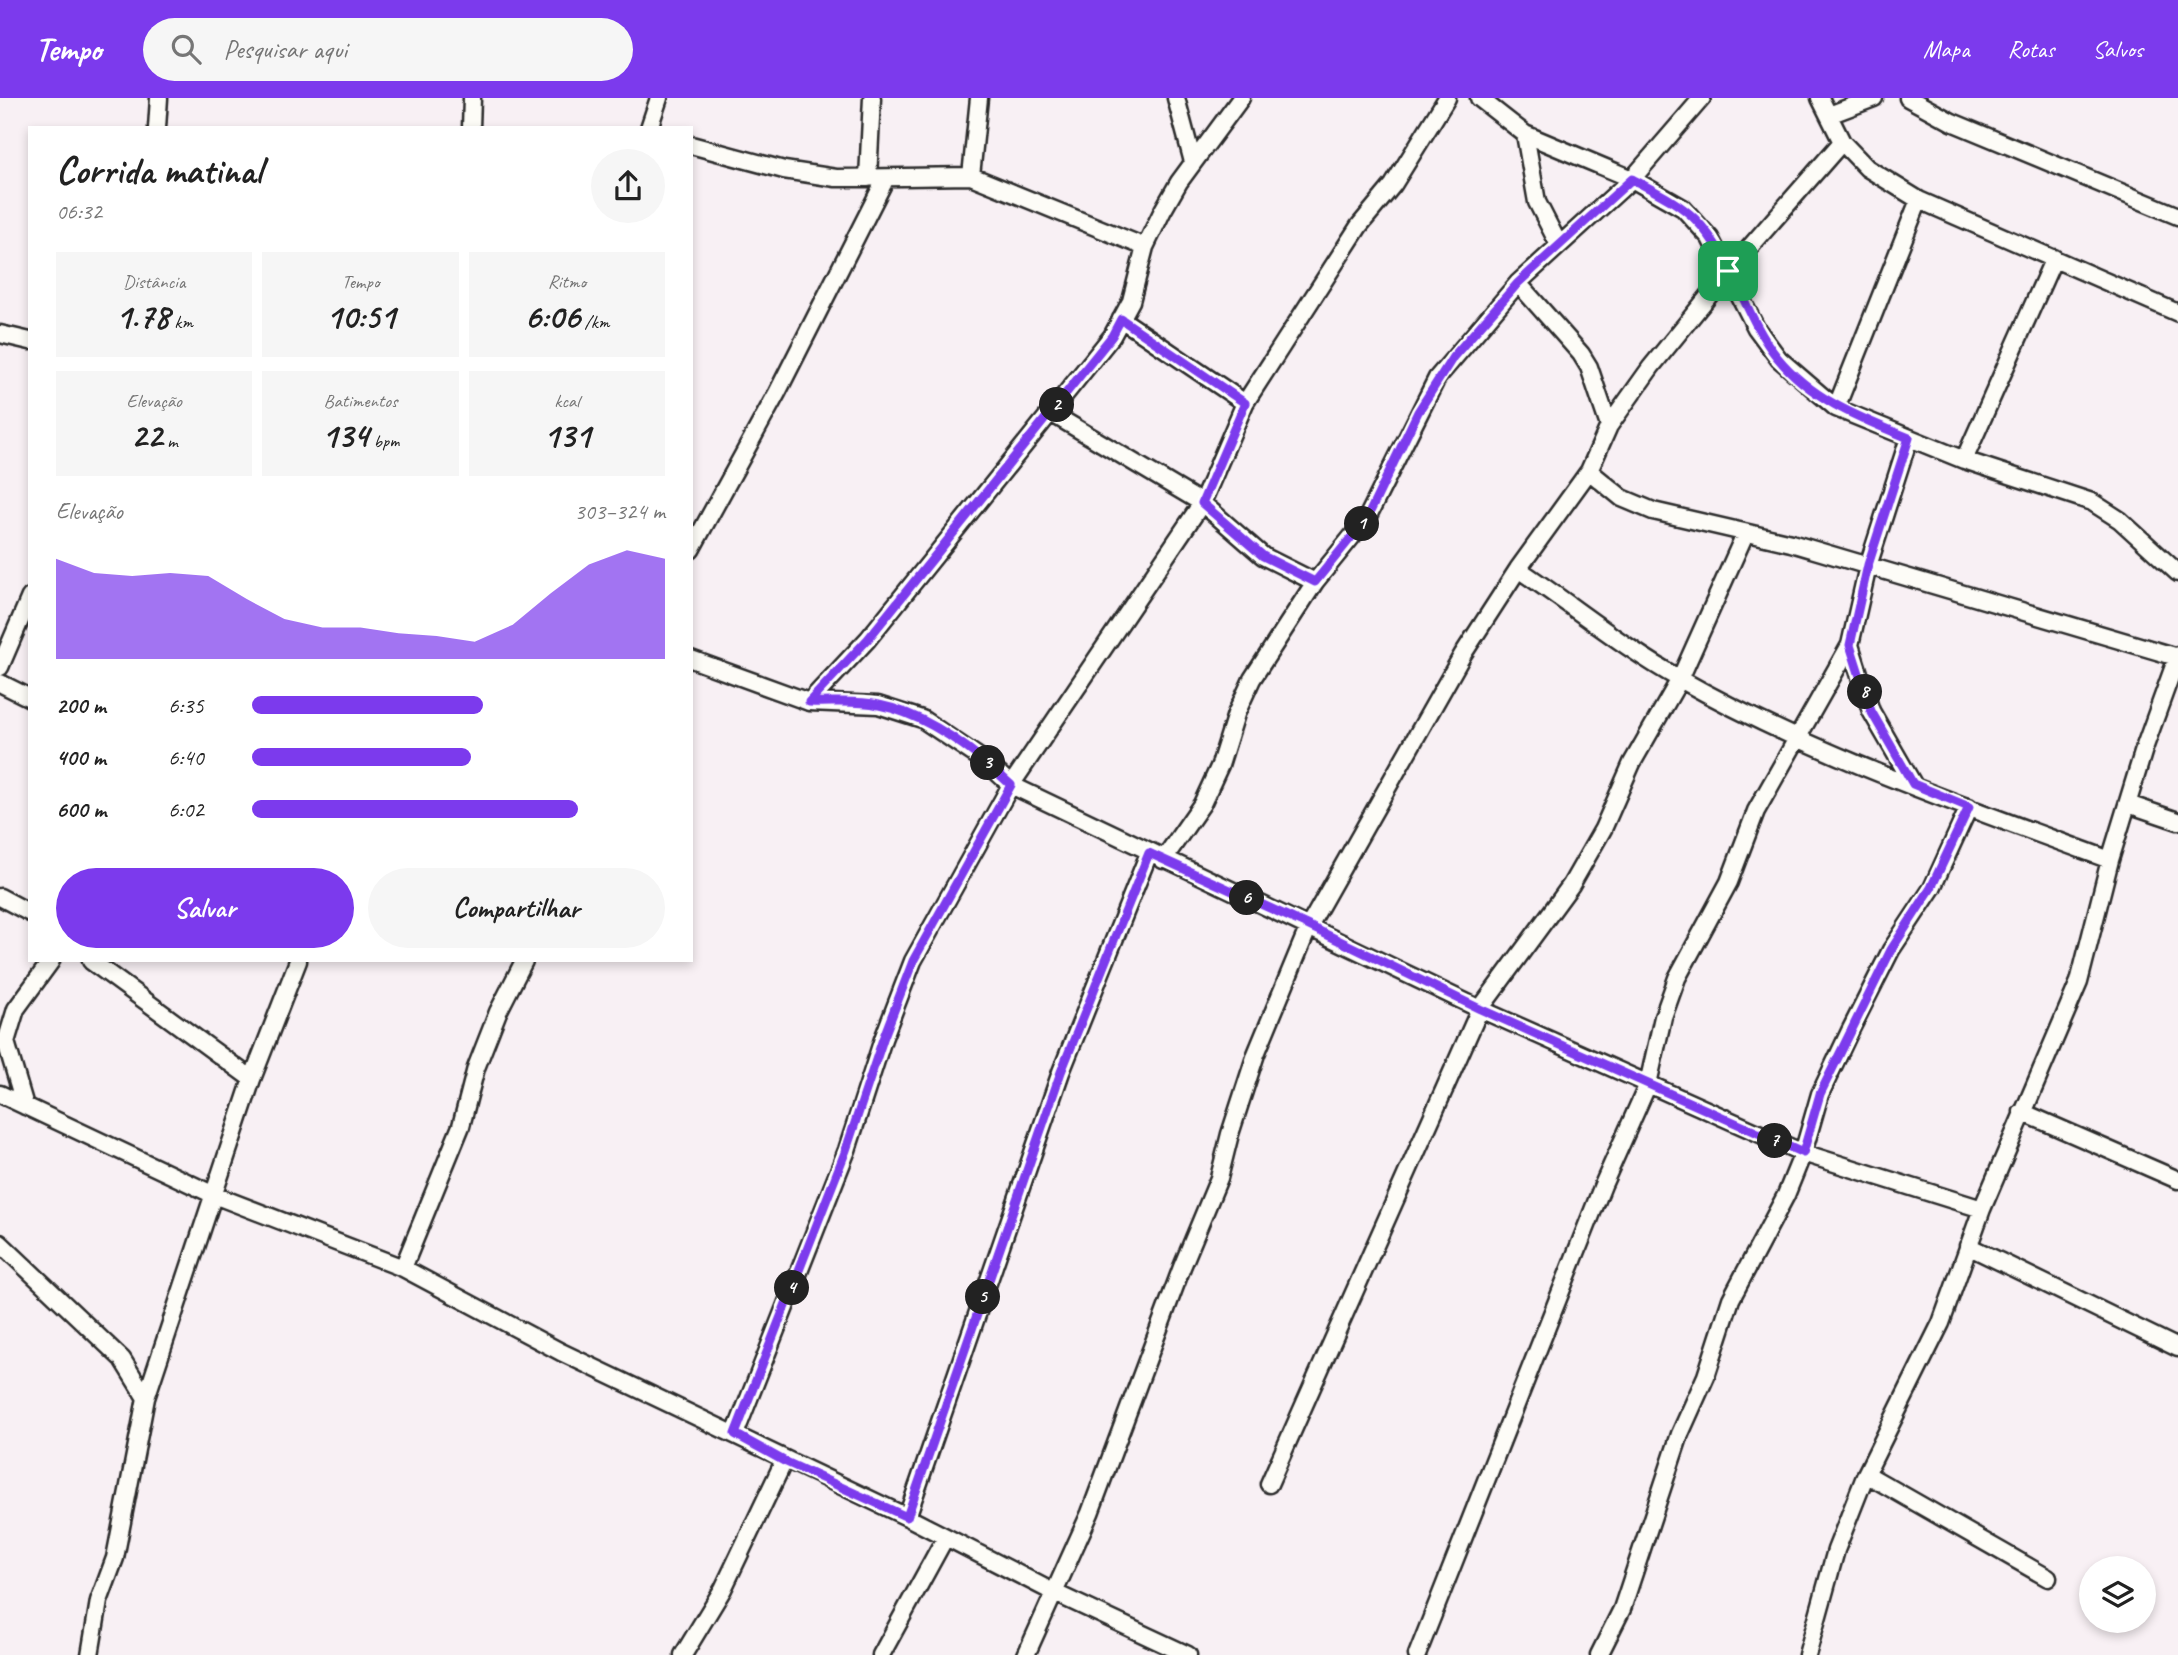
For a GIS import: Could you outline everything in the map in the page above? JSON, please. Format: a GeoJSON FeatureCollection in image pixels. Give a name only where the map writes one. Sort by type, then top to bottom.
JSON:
{"type":"FeatureCollection","features":[{"type":"Feature","properties":{"kind":"street"},"geometry":{"type":"LineString","coordinates":[[157,126],[159,98]]}},
{"type":"Feature","properties":{"kind":"street"},"geometry":{"type":"LineString","coordinates":[[471,126],[472,98]]}},
{"type":"Feature","properties":{"kind":"street"},"geometry":{"type":"LineString","coordinates":[[650,126],[659,98]]}},
{"type":"Feature","properties":{"kind":"street"},"geometry":{"type":"LineString","coordinates":[[868,178],[872,98]]}},
{"type":"Feature","properties":{"kind":"street"},"geometry":{"type":"LineString","coordinates":[[971,176],[979,98]]}},
{"type":"Feature","properties":{"kind":"street"},"geometry":{"type":"LineString","coordinates":[[1177,98],[1193,162]]}},
{"type":"Feature","properties":{"kind":"street"},"geometry":{"type":"LineString","coordinates":[[809,702],[868,639],[1112,336],[1131,301],[1145,247],[1163,209],[1193,162],[1241,98]]}},
{"type":"Feature","properties":{"kind":"street"},"geometry":{"type":"LineString","coordinates":[[735,1434],[846,1150],[883,1039],[913,961],[1011,785],[1202,503],[1245,403],[1325,276],[1359,226],[1393,185],[1447,98]]}},
{"type":"Feature","properties":{"kind":"street"},"geometry":{"type":"LineString","coordinates":[[1479,98],[1525,134],[1632,179],[1683,208],[1698,221],[1728,271],[1756,327],[1779,359],[1836,408],[1964,460],[2092,502],[2120,520],[2178,573]]}},
{"type":"Feature","properties":{"kind":"street"},"geometry":{"type":"LineString","coordinates":[[907,1517],[1061,1072],[1156,857],[1202,804],[1220,765],[1236,714],[1252,679],[1315,582],[1367,518],[1437,378],[1518,283],[1632,179],[1702,98]]}},
{"type":"Feature","properties":{"kind":"street"},"geometry":{"type":"LineString","coordinates":[[1820,98],[1842,142],[1867,169],[1919,200],[2178,313]]}},
{"type":"Feature","properties":{"kind":"street"},"geometry":{"type":"LineString","coordinates":[[1829,115],[1874,98]]}},
{"type":"Feature","properties":{"kind":"street"},"geometry":{"type":"LineString","coordinates":[[1908,98],[1952,122],[2178,216]]}},
{"type":"Feature","properties":{"kind":"street"},"geometry":{"type":"LineString","coordinates":[[1525,134],[1537,202],[1559,245]]}},
{"type":"Feature","properties":{"kind":"street"},"geometry":{"type":"LineString","coordinates":[[1026,1655],[1095,1501],[1182,1267],[1219,1178],[1256,1054],[1309,926],[1463,654],[1518,569],[1590,471],[1609,426],[1651,367],[1728,271],[1842,142]]}},
{"type":"Feature","properties":{"kind":"street"},"geometry":{"type":"LineString","coordinates":[[693,146],[784,170],[836,178],[971,176],[1145,247]]}},
{"type":"Feature","properties":{"kind":"street"},"geometry":{"type":"LineString","coordinates":[[693,546],[777,393],[886,178]]}},
{"type":"Feature","properties":{"kind":"street"},"geometry":{"type":"LineString","coordinates":[[1836,408],[1919,200]]}},
{"type":"Feature","properties":{"kind":"street"},"geometry":{"type":"LineString","coordinates":[[1964,460],[2054,258]]}},
{"type":"Feature","properties":{"kind":"street"},"geometry":{"type":"LineString","coordinates":[[1518,283],[1586,361],[1609,426]]}},
{"type":"Feature","properties":{"kind":"street"},"geometry":{"type":"LineString","coordinates":[[1121,319],[1245,403]]}},
{"type":"Feature","properties":{"kind":"street"},"geometry":{"type":"LineString","coordinates":[[0,334],[28,341]]}},
{"type":"Feature","properties":{"kind":"street"},"geometry":{"type":"LineString","coordinates":[[1051,412],[1202,503],[1263,556],[1315,582]]}},
{"type":"Feature","properties":{"kind":"street"},"geometry":{"type":"LineString","coordinates":[[1417,1655],[1603,1185],[1648,1084],[1663,1017],[1677,978],[1729,882],[1756,811],[1850,645],[1868,565],[1909,438]]}},
{"type":"Feature","properties":{"kind":"street"},"geometry":{"type":"LineString","coordinates":[[1590,471],[1622,498],[1653,511],[1791,543],[2178,656],[2110,860],[2079,982],[1982,1209],[1941,1323],[1866,1474],[1836,1550],[1807,1655]]}},
{"type":"Feature","properties":{"kind":"street"},"geometry":{"type":"LineString","coordinates":[[1269,1484],[1480,1009],[1571,885],[1603,829],[1632,762],[1679,679],[1745,534]]}},
{"type":"Feature","properties":{"kind":"street"},"geometry":{"type":"LineString","coordinates":[[1518,569],[1679,679],[1798,737],[1969,807],[2110,860]]}},
{"type":"Feature","properties":{"kind":"street"},"geometry":{"type":"LineString","coordinates":[[0,667],[28,602]]}},
{"type":"Feature","properties":{"kind":"street"},"geometry":{"type":"LineString","coordinates":[[1850,645],[1871,711],[1913,784]]}},
{"type":"Feature","properties":{"kind":"street"},"geometry":{"type":"LineString","coordinates":[[693,660],[809,702],[878,705],[922,719],[986,762],[1011,785],[1156,857],[1309,926],[1480,1009],[1803,1153],[1982,1209]]}},
{"type":"Feature","properties":{"kind":"street"},"geometry":{"type":"LineString","coordinates":[[0,683],[28,697]]}},
{"type":"Feature","properties":{"kind":"street"},"geometry":{"type":"LineString","coordinates":[[2128,804],[2178,821]]}},
{"type":"Feature","properties":{"kind":"street"},"geometry":{"type":"LineString","coordinates":[[1599,1655],[1622,1609],[1680,1434],[1706,1376],[1731,1298],[1786,1195],[1803,1153],[1820,1094],[1891,950],[1931,888],[1969,807]]}},
{"type":"Feature","properties":{"kind":"street"},"geometry":{"type":"LineString","coordinates":[[0,897],[28,912]]}},
{"type":"Feature","properties":{"kind":"street"},"geometry":{"type":"LineString","coordinates":[[25,1106],[6,1042],[16,1009],[50,962]]}},
{"type":"Feature","properties":{"kind":"street"},"geometry":{"type":"LineString","coordinates":[[92,962],[252,1079]]}},
{"type":"Feature","properties":{"kind":"street"},"geometry":{"type":"LineString","coordinates":[[90,1655],[99,1601],[114,1558],[146,1398],[252,1079],[298,962]]}},
{"type":"Feature","properties":{"kind":"street"},"geometry":{"type":"LineString","coordinates":[[403,1268],[461,1126],[476,1068],[524,962]]}},
{"type":"Feature","properties":{"kind":"street"},"geometry":{"type":"LineString","coordinates":[[0,1094],[214,1195],[403,1268],[561,1352],[1188,1655]]}},
{"type":"Feature","properties":{"kind":"street"},"geometry":{"type":"LineString","coordinates":[[2022,1112],[2178,1180]]}},
{"type":"Feature","properties":{"kind":"street"},"geometry":{"type":"LineString","coordinates":[[0,1243],[122,1359],[146,1398]]}},
{"type":"Feature","properties":{"kind":"street"},"geometry":{"type":"LineString","coordinates":[[1968,1246],[2178,1348]]}},
{"type":"Feature","properties":{"kind":"street"},"geometry":{"type":"LineString","coordinates":[[683,1655],[723,1589],[784,1461]]}},
{"type":"Feature","properties":{"kind":"street"},"geometry":{"type":"LineString","coordinates":[[1866,1474],[2048,1578]]}},
{"type":"Feature","properties":{"kind":"street"},"geometry":{"type":"LineString","coordinates":[[881,1655],[944,1538]]}},
{"type":"Feature","properties":{"kind":"route"},"geometry":{"type":"LineString","coordinates":[[1632,179],[1683,208],[1698,221],[1728,271],[1756,327],[1779,359],[1805,384],[1836,408],[1909,438],[1868,565],[1850,645],[1871,711],[1913,784],[1969,807],[1931,888],[1891,950],[1820,1094],[1803,1153],[1480,1009],[1309,926],[1149,853],[1061,1072],[907,1517],[784,1461],[735,1434],[846,1150],[883,1039],[913,961],[1011,785],[986,762],[922,719],[878,705],[809,702],[868,639],[1112,336],[1121,319],[1245,403],[1202,503],[1263,556],[1315,582],[1367,518],[1418,412],[1437,378],[1453,357],[1518,283],[1632,179]]}}]}
